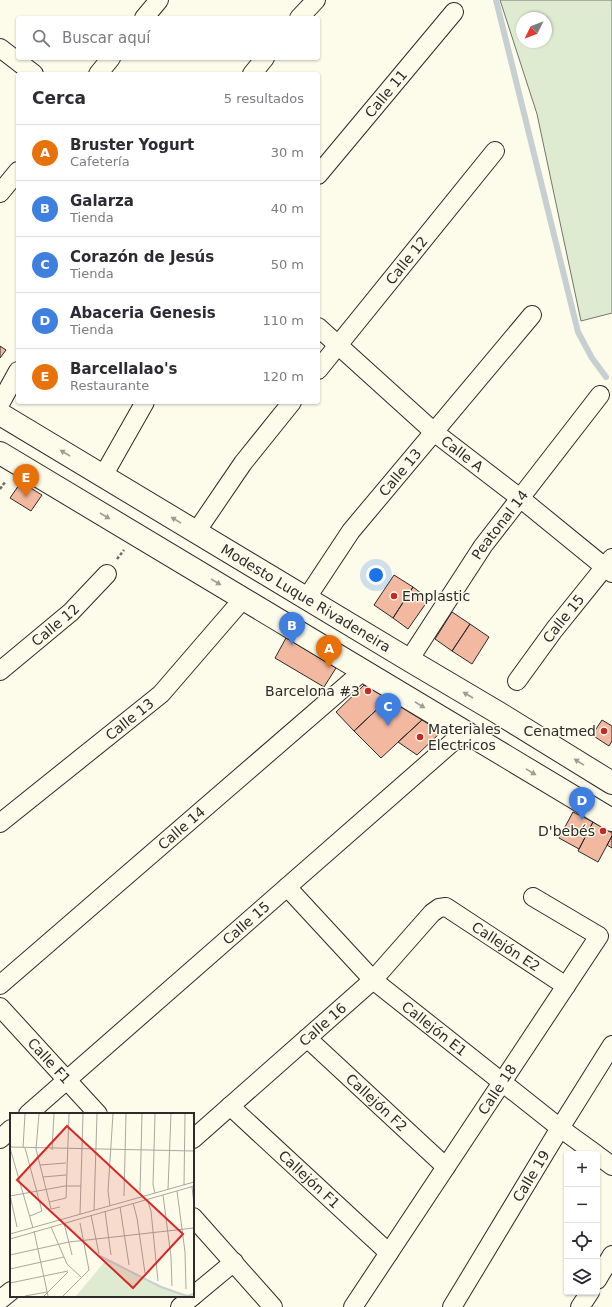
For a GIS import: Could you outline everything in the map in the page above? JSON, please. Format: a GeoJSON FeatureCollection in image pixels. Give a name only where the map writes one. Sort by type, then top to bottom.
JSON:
{"type":"FeatureCollection","features":[{"type":"Feature","properties":{"kind":"street"},"geometry":{"type":"LineString","coordinates":[[146,16],[159,0]]}},
{"type":"Feature","properties":{"kind":"street"},"geometry":{"type":"LineString","coordinates":[[301,16],[316,0]]}},
{"type":"Feature","properties":{"kind":"street","name":"Calle 11"},"geometry":{"type":"LineString","coordinates":[[320,173],[454,12]]}},
{"type":"Feature","properties":{"kind":"street"},"geometry":{"type":"LineString","coordinates":[[0,48],[31,72]]}},
{"type":"Feature","properties":{"kind":"street"},"geometry":{"type":"LineString","coordinates":[[100,72],[109,60]]}},
{"type":"Feature","properties":{"kind":"street"},"geometry":{"type":"LineString","coordinates":[[254,72],[263,60]]}},
{"type":"Feature","properties":{"kind":"street","name":"Calle 12"},"geometry":{"type":"LineString","coordinates":[[320,368],[495,151]]}},
{"type":"Feature","properties":{"kind":"street"},"geometry":{"type":"LineString","coordinates":[[0,193],[16,173]]}},
{"type":"Feature","properties":{"kind":"street","name":"Calle 13"},"geometry":{"type":"LineString","coordinates":[[306,599],[351,530],[532,316]]}},
{"type":"Feature","properties":{"kind":"street","name":"Calle A"},"geometry":{"type":"LineString","coordinates":[[320,329],[339,344],[434,432],[610,566]]}},
{"type":"Feature","properties":{"kind":"street"},"geometry":{"type":"LineString","coordinates":[[0,404],[16,374]]}},
{"type":"Feature","properties":{"kind":"street","name":"Peatonal 14"},"geometry":{"type":"LineString","coordinates":[[409,660],[483,546],[600,395]]}},
{"type":"Feature","properties":{"kind":"street"},"geometry":{"type":"LineString","coordinates":[[103,476],[144,404]]}},
{"type":"Feature","properties":{"kind":"street"},"geometry":{"type":"LineString","coordinates":[[196,532],[244,463],[290,404]]}},
{"type":"Feature","properties":{"kind":"street","name":"Modesto Luque Rivadeneira"},"geometry":{"type":"LineString","coordinates":[[0,414],[306,599],[611,779]]}},
{"type":"Feature","properties":{"kind":"street"},"geometry":{"type":"LineString","coordinates":[[0,453],[612,820]]}},
{"type":"Feature","properties":{"kind":"street","name":"Calle 15"},"geometry":{"type":"LineString","coordinates":[[518,681],[554,630],[610,566]]}},
{"type":"Feature","properties":{"kind":"street","name":"Calle 12"},"geometry":{"type":"LineString","coordinates":[[0,671],[71,612],[107,574]]}},
{"type":"Feature","properties":{"kind":"street","name":"Calle 13"},"geometry":{"type":"LineString","coordinates":[[0,823],[161,694],[243,599]]}},
{"type":"Feature","properties":{"kind":"street","name":"Calle 14"},"geometry":{"type":"LineString","coordinates":[[0,985],[363,670]]}},
{"type":"Feature","properties":{"kind":"street","name":"Calle 15"},"geometry":{"type":"LineString","coordinates":[[29,1113],[464,732]]}},
{"type":"Feature","properties":{"kind":"street","name":"Callejón E1"},"geometry":{"type":"LineString","coordinates":[[287,887],[373,980],[560,1128],[592,1151]]}},
{"type":"Feature","properties":{"kind":"street","name":"Calle 18"},"geometry":{"type":"LineString","coordinates":[[353,1307],[599,936],[533,897]]}},
{"type":"Feature","properties":{"kind":"street","name":"Calle 16"},"geometry":{"type":"LineString","coordinates":[[194,1138],[373,980],[432,912],[439,908],[446,907]]}},
{"type":"Feature","properties":{"kind":"street","name":"Callejón E2"},"geometry":{"type":"LineString","coordinates":[[446,907],[566,986]]}},
{"type":"Feature","properties":{"kind":"street","name":"Calle F1"},"geometry":{"type":"LineString","coordinates":[[0,1007],[97,1113]]}},
{"type":"Feature","properties":{"kind":"street","name":"Callejón F2"},"geometry":{"type":"LineString","coordinates":[[307,1038],[446,1167]]}},
{"type":"Feature","properties":{"kind":"street","name":"Calle 19"},"geometry":{"type":"LineString","coordinates":[[452,1307],[612,1045]]}},
{"type":"Feature","properties":{"kind":"street","name":"Callejón F1"},"geometry":{"type":"LineString","coordinates":[[230,1106],[389,1253]]}},
{"type":"Feature","properties":{"kind":"street"},"geometry":{"type":"LineString","coordinates":[[0,1139],[10,1130]]}},
{"type":"Feature","properties":{"kind":"street","name":"Callejón E1"},"geometry":{"type":"LineString","coordinates":[[600,1157],[612,1166]]}},
{"type":"Feature","properties":{"kind":"street"},"geometry":{"type":"LineString","coordinates":[[194,1218],[273,1307]]}},
{"type":"Feature","properties":{"kind":"street"},"geometry":{"type":"LineString","coordinates":[[600,1275],[612,1255]]}},
{"type":"Feature","properties":{"kind":"street"},"geometry":{"type":"LineString","coordinates":[[194,1295],[234,1262]]}},
{"type":"Feature","properties":{"kind":"street"},"geometry":{"type":"LineString","coordinates":[[0,1300],[10,1292]]}},
{"type":"Feature","properties":{"kind":"street"},"geometry":{"type":"LineString","coordinates":[[580,1307],[588,1295]]}},
{"type":"Feature","properties":{"kind":"street"},"geometry":{"type":"LineString","coordinates":[[180,1307],[192,1297]]}},
{"type":"Feature","properties":{"kind":"path"},"geometry":{"type":"LineString","coordinates":[[0,489],[9,477]]}},
{"type":"Feature","properties":{"kind":"green space"},"geometry":{"type":"Polygon","coordinates":[[[500,0],[612,0],[612,313],[581,321],[537,114],[500,0]]]}},
{"type":"Feature","properties":{"kind":"building"},"geometry":{"type":"Polygon","coordinates":[[[0,346],[6,350],[0,358],[0,346]]]}},
{"type":"Feature","properties":{"kind":"building"},"geometry":{"type":"Polygon","coordinates":[[[21,482],[42,495],[31,511],[10,498],[21,482]]]}},
{"type":"Feature","properties":{"kind":"building","name":"Emplastic"},"geometry":{"type":"Polygon","coordinates":[[[394,575],[413,587],[393,618],[374,605],[394,575]]]}},
{"type":"Feature","properties":{"kind":"building"},"geometry":{"type":"Polygon","coordinates":[[[413,587],[429,599],[408,629],[393,618],[413,587]]]}},
{"type":"Feature","properties":{"kind":"building"},"geometry":{"type":"Polygon","coordinates":[[[452,612],[470,624],[452,651],[435,639],[452,612]]]}},
{"type":"Feature","properties":{"kind":"building"},"geometry":{"type":"Polygon","coordinates":[[[470,624],[489,637],[472,664],[452,651],[470,624]]]}},
{"type":"Feature","properties":{"kind":"building"},"geometry":{"type":"Polygon","coordinates":[[[286,638],[336,668],[324,687],[275,658],[286,638]]]}},
{"type":"Feature","properties":{"kind":"building"},"geometry":{"type":"Polygon","coordinates":[[[364,685],[388,699],[354,731],[336,712],[364,685]]]}},
{"type":"Feature","properties":{"kind":"building"},"geometry":{"type":"Polygon","coordinates":[[[388,699],[422,720],[381,758],[354,731],[388,699]]]}},
{"type":"Feature","properties":{"kind":"building","name":"Materiales Electricos"},"geometry":{"type":"Polygon","coordinates":[[[422,720],[441,732],[417,755],[398,742],[422,720]]]}},
{"type":"Feature","properties":{"kind":"building","name":"Cenatmed"},"geometry":{"type":"Polygon","coordinates":[[[602,720],[612,726],[612,741],[609,746],[592,735],[602,720]]]}},
{"type":"Feature","properties":{"kind":"building"},"geometry":{"type":"Polygon","coordinates":[[[573,812],[593,822],[579,849],[559,838],[573,812]]]}},
{"type":"Feature","properties":{"kind":"building"},"geometry":{"type":"Polygon","coordinates":[[[593,822],[612,833],[612,836],[598,862],[578,851],[593,822]]]}},
{"type":"Feature","properties":{"kind":"building"},"geometry":{"type":"Polygon","coordinates":[[[612,836],[612,848],[607,845],[612,836]]]}},
{"type":"Feature","properties":{"kind":"waterway"},"geometry":{"type":"LineString","coordinates":[[496,0],[578,332],[592,358],[606,377]]}},
{"type":"Feature","properties":{"kind":"place","name":"Barcellalao's"},"geometry":{"type":"Point","coordinates":[26,497]}},
{"type":"Feature","properties":{"kind":"place","name":"Emplastic"},"geometry":{"type":"Point","coordinates":[394,596]}},
{"type":"Feature","properties":{"kind":"place","name":"Galarza"},"geometry":{"type":"Point","coordinates":[292,645]}},
{"type":"Feature","properties":{"kind":"place","name":"Bruster Yogurt"},"geometry":{"type":"Point","coordinates":[329,668]}},
{"type":"Feature","properties":{"kind":"place","name":"Barcelona #3"},"geometry":{"type":"Point","coordinates":[368,691]}},
{"type":"Feature","properties":{"kind":"place","name":"Corazón de Jesús"},"geometry":{"type":"Point","coordinates":[388,726]}},
{"type":"Feature","properties":{"kind":"place","name":"Cenatmed"},"geometry":{"type":"Point","coordinates":[604,731]}},
{"type":"Feature","properties":{"kind":"place","name":"Materiales Electricos"},"geometry":{"type":"Point","coordinates":[420,737]}},
{"type":"Feature","properties":{"kind":"place","name":"Abaceria Genesis"},"geometry":{"type":"Point","coordinates":[582,820]}},
{"type":"Feature","properties":{"kind":"place","name":"D'bebés"},"geometry":{"type":"Point","coordinates":[603,831]}}]}
